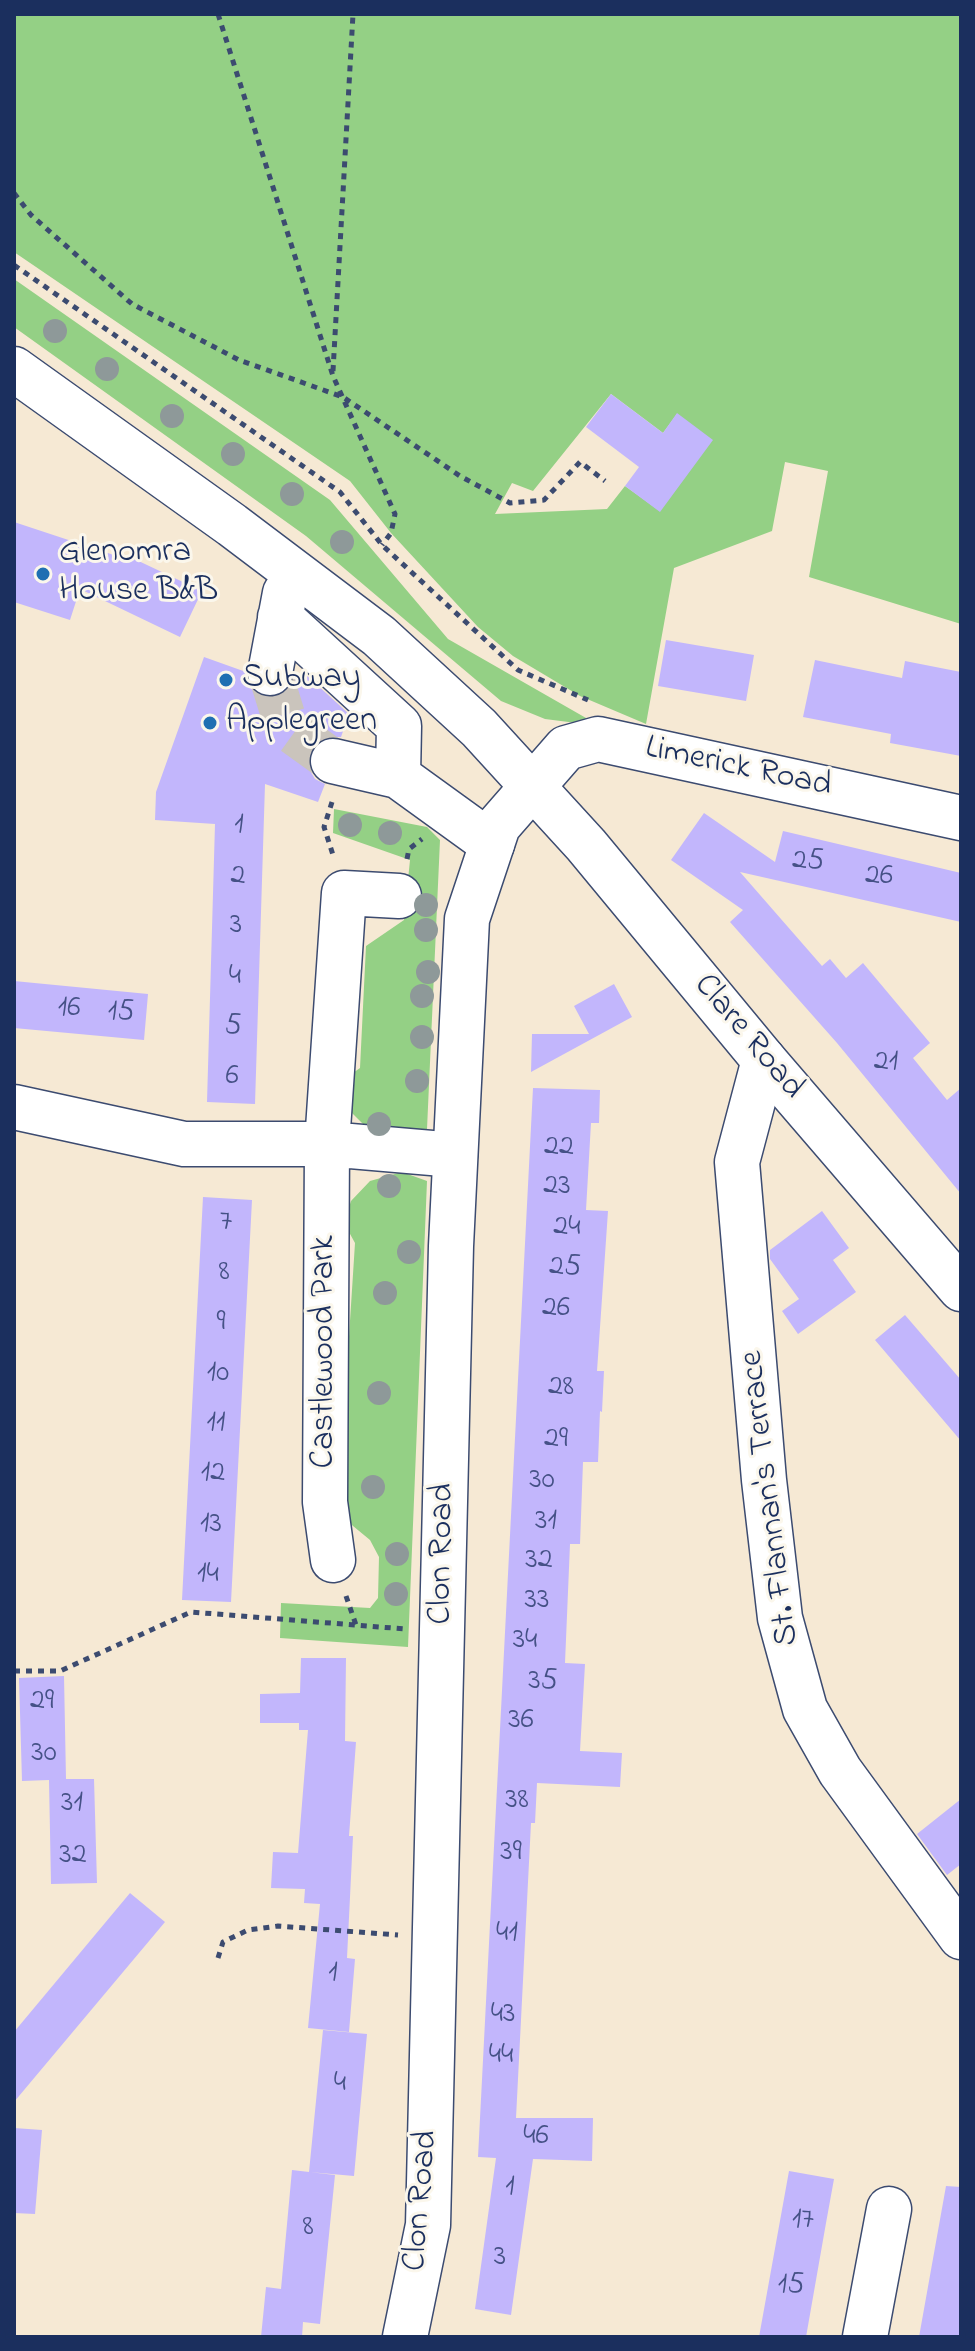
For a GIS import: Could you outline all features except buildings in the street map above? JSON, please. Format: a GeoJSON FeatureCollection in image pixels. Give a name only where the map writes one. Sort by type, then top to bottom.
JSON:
{"type":"FeatureCollection","features":[{"type":"Feature","properties":{"kind":"main road","name":"Clare Road"},"geometry":{"type":"LineString","coordinates":[[14,369],[379,636],[479,728],[613,878],[961,1289]]}},
{"type":"Feature","properties":{"kind":"main road"},"geometry":{"type":"LineString","coordinates":[[270,673],[289,568]]}},
{"type":"Feature","properties":{"kind":"main road"},"geometry":{"type":"LineString","coordinates":[[280,617],[399,726]]}},
{"type":"Feature","properties":{"kind":"main road"},"geometry":{"type":"LineString","coordinates":[[398,776],[399,726],[436,689]]}},
{"type":"Feature","properties":{"kind":"main road","name":"Limerick Road"},"geometry":{"type":"LineString","coordinates":[[532,787],[566,748],[598,739],[961,818]]}},
{"type":"Feature","properties":{"kind":"main road"},"geometry":{"type":"LineString","coordinates":[[338,762],[398,776],[492,844]]}},
{"type":"Feature","properties":{"kind":"main road","name":"Clon Road"},"geometry":{"type":"LineString","coordinates":[[405,2337],[428,2225],[455,1155],[467,919],[498,826],[532,787]]}},
{"type":"Feature","properties":{"kind":"main road"},"geometry":{"type":"LineString","coordinates":[[344,893],[399,896]]}},
{"type":"Feature","properties":{"kind":"main road","name":"Castlewood Park"},"geometry":{"type":"LineString","coordinates":[[333,1560],[325,1502],[327,1144],[344,893]]}},
{"type":"Feature","properties":{"kind":"main road","name":"St. Flannan's Terrace"},"geometry":{"type":"LineString","coordinates":[[764,1060],[737,1162],[764,1480],[780,1618],[805,1709],[812,1722],[840,1771],[961,1937]]}},
{"type":"Feature","properties":{"kind":"main road"},"geometry":{"type":"LineString","coordinates":[[14,1107],[184,1144],[327,1144],[455,1155]]}},
{"type":"Feature","properties":{"kind":"main road"},"geometry":{"type":"LineString","coordinates":[[865,2337],[889,2209]]}},
{"type":"Feature","properties":{"kind":"path"},"geometry":{"type":"LineString","coordinates":[[218,14],[333,376],[395,514],[391,533],[382,545]]}},
{"type":"Feature","properties":{"kind":"path"},"geometry":{"type":"LineString","coordinates":[[333,376],[353,14]]}},
{"type":"Feature","properties":{"kind":"path"},"geometry":{"type":"LineString","coordinates":[[14,193],[31,215],[132,304],[239,360],[343,397],[460,476],[510,503],[544,500],[580,462],[605,481]]}},
{"type":"Feature","properties":{"kind":"path"},"geometry":{"type":"LineString","coordinates":[[14,265],[340,492],[382,545],[518,670],[589,700],[598,739]]}},
{"type":"Feature","properties":{"kind":"path"},"geometry":{"type":"LineString","coordinates":[[338,762],[324,827],[344,893]]}},
{"type":"Feature","properties":{"kind":"path"},"geometry":{"type":"LineString","coordinates":[[399,896],[409,849],[450,816]]}},
{"type":"Feature","properties":{"kind":"path"},"geometry":{"type":"LineString","coordinates":[[14,1671],[60,1671],[191,1612],[442,1632]]}},
{"type":"Feature","properties":{"kind":"path"},"geometry":{"type":"LineString","coordinates":[[218,1958],[223,1942],[248,1930],[278,1926],[435,1938]]}},
{"type":"Feature","properties":{"kind":"green space"},"geometry":{"type":"Polygon","coordinates":[[[14,14],[961,14],[961,624],[809,577],[828,471],[785,462],[772,531],[674,568],[646,724],[580,696],[513,656],[478,627],[391,533],[350,481],[14,252],[14,14]],[[611,394],[533,491],[512,483],[495,514],[607,509],[625,486],[660,511],[677,414],[663,433],[611,394]]]}},
{"type":"Feature","properties":{"kind":"green space"},"geometry":{"type":"Polygon","coordinates":[[[14,279],[330,500],[448,639],[600,726],[545,719],[501,701],[306,536],[14,327],[14,279]]]}},
{"type":"Feature","properties":{"kind":"green space"},"geometry":{"type":"Polygon","coordinates":[[[334,809],[427,827],[440,840],[427,1129],[409,1134],[372,1133],[352,1113],[343,1087],[346,1078],[360,1068],[366,946],[404,920],[410,860],[333,833],[334,809]]]}},
{"type":"Feature","properties":{"kind":"green space"},"geometry":{"type":"Polygon","coordinates":[[[402,1172],[427,1181],[408,1647],[280,1638],[281,1603],[370,1608],[378,1598],[379,1557],[370,1540],[347,1521],[338,1508],[355,1243],[344,1223],[351,1201],[370,1181],[402,1172]]]}},
{"type":"Feature","properties":{"kind":"tunnel"},"geometry":{"type":"LineString","coordinates":[[270,673],[287,728],[333,761]]}},
{"type":"Feature","properties":{"kind":"place","name":"Glenomra House B&B"},"geometry":{"type":"Point","coordinates":[43,574]}},
{"type":"Feature","properties":{"kind":"place","name":"Subway"},"geometry":{"type":"Point","coordinates":[226,680]}},
{"type":"Feature","properties":{"kind":"place","name":"Applegreen"},"geometry":{"type":"Point","coordinates":[210,723]}}]}
